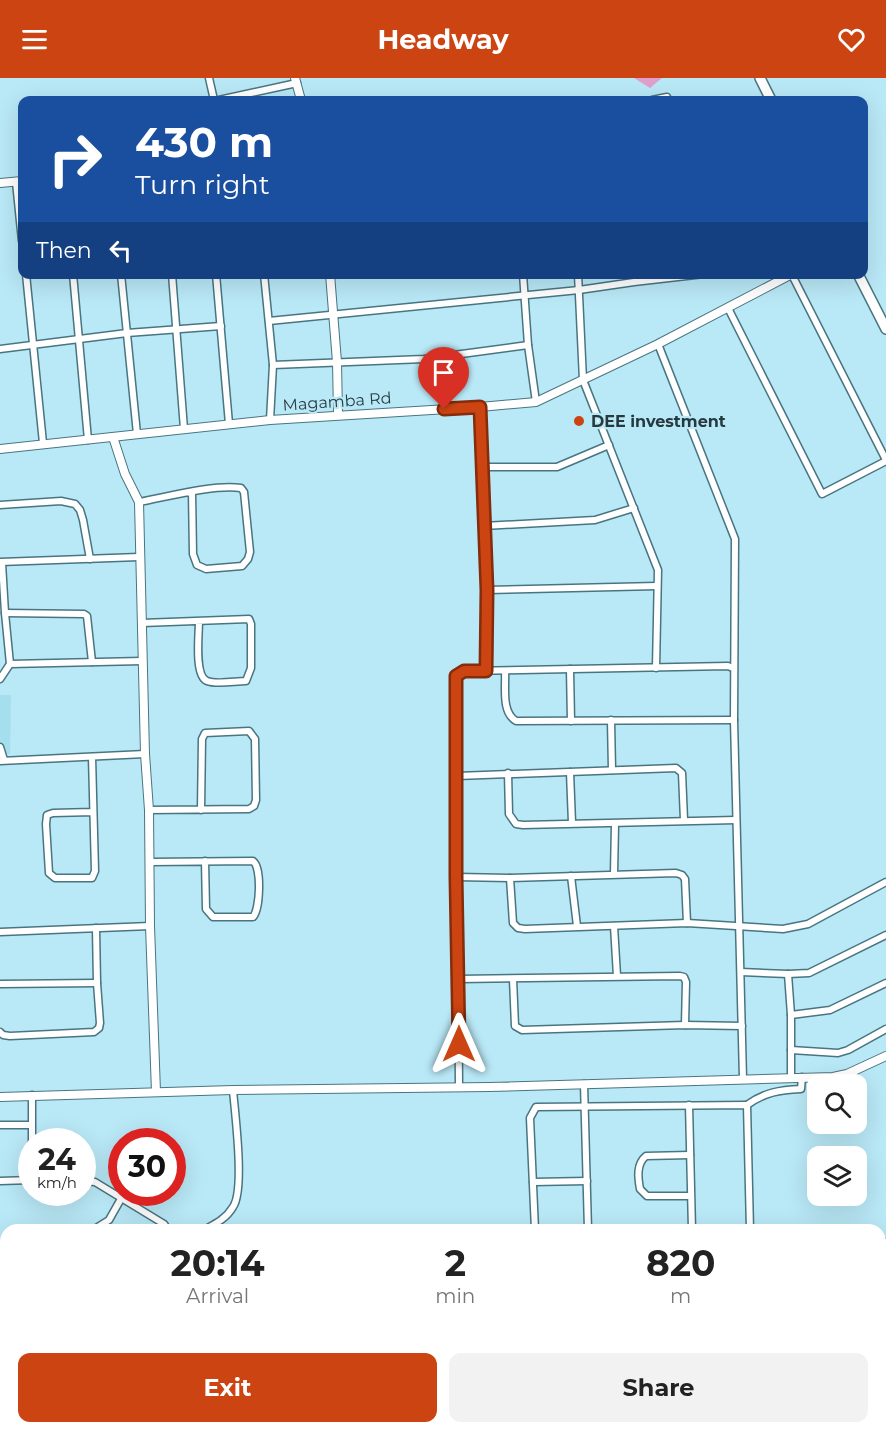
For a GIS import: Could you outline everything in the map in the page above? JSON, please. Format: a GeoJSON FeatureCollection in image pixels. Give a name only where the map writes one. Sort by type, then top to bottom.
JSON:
{"type":"FeatureCollection","features":[{"type":"Feature","properties":{"kind":"main road"},"geometry":{"type":"LineString","coordinates":[[760,78],[769,96]]}},
{"type":"Feature","properties":{"kind":"main road"},"geometry":{"type":"LineString","coordinates":[[861,279],[886,329]]}},
{"type":"Feature","properties":{"kind":"street"},"geometry":{"type":"LineString","coordinates":[[208,78],[213,96]]}},
{"type":"Feature","properties":{"kind":"street"},"geometry":{"type":"LineString","coordinates":[[234,96],[296,80],[300,96]]}},
{"type":"Feature","properties":{"kind":"street"},"geometry":{"type":"LineString","coordinates":[[0,183],[18,182]]}},
{"type":"Feature","properties":{"kind":"street"},"geometry":{"type":"LineString","coordinates":[[27,279],[43,443]]}},
{"type":"Feature","properties":{"kind":"street"},"geometry":{"type":"LineString","coordinates":[[73,279],[88,440]]}},
{"type":"Feature","properties":{"kind":"street"},"geometry":{"type":"LineString","coordinates":[[122,279],[137,434]]}},
{"type":"Feature","properties":{"kind":"street"},"geometry":{"type":"LineString","coordinates":[[172,279],[184,429]]}},
{"type":"Feature","properties":{"kind":"street"},"geometry":{"type":"LineString","coordinates":[[216,279],[229,424]]}},
{"type":"Feature","properties":{"kind":"street"},"geometry":{"type":"LineString","coordinates":[[265,279],[273,365],[270,420]]}},
{"type":"Feature","properties":{"kind":"street"},"geometry":{"type":"LineString","coordinates":[[330,279],[337,362],[338,414]]}},
{"type":"Feature","properties":{"kind":"street"},"geometry":{"type":"LineString","coordinates":[[523,279],[528,345],[536,402]]}},
{"type":"Feature","properties":{"kind":"street"},"geometry":{"type":"LineString","coordinates":[[578,279],[583,380],[658,570],[656,668]]}},
{"type":"Feature","properties":{"kind":"street"},"geometry":{"type":"LineString","coordinates":[[269,321],[579,290],[628,279]]}},
{"type":"Feature","properties":{"kind":"street","name":"Magamba Rd"},"geometry":{"type":"LineString","coordinates":[[0,448],[338,414],[536,402],[658,344],[784,279]]}},
{"type":"Feature","properties":{"kind":"street"},"geometry":{"type":"LineString","coordinates":[[728,308],[822,494],[886,460],[794,279]]}},
{"type":"Feature","properties":{"kind":"street"},"geometry":{"type":"LineString","coordinates":[[0,349],[127,333],[221,326]]}},
{"type":"Feature","properties":{"kind":"street"},"geometry":{"type":"LineString","coordinates":[[658,344],[735,538],[733,668],[735,672],[734,720],[743,1079]]}},
{"type":"Feature","properties":{"kind":"street"},"geometry":{"type":"LineString","coordinates":[[273,365],[424,359],[528,345]]}},
{"type":"Feature","properties":{"kind":"street"},"geometry":{"type":"LineString","coordinates":[[480,407],[487,590],[486,671]]}},
{"type":"Feature","properties":{"kind":"street"},"geometry":{"type":"LineString","coordinates":[[113,437],[125,474],[139,502],[156,1092]]}},
{"type":"Feature","properties":{"kind":"street"},"geometry":{"type":"LineString","coordinates":[[482,467],[557,466],[609,445]]}},
{"type":"Feature","properties":{"kind":"street"},"geometry":{"type":"LineString","coordinates":[[139,502],[192,492],[232,486],[241,488],[244,492],[250,552],[242,566],[206,569],[197,565],[194,554],[192,492]]}},
{"type":"Feature","properties":{"kind":"street"},"geometry":{"type":"LineString","coordinates":[[0,505],[61,501],[75,504],[83,520],[90,559]]}},
{"type":"Feature","properties":{"kind":"street"},"geometry":{"type":"LineString","coordinates":[[484,526],[595,520],[634,508]]}},
{"type":"Feature","properties":{"kind":"street"},"geometry":{"type":"LineString","coordinates":[[0,679],[10,664],[1,563],[139,557]]}},
{"type":"Feature","properties":{"kind":"street"},"geometry":{"type":"LineString","coordinates":[[487,590],[657,586]]}},
{"type":"Feature","properties":{"kind":"street"},"geometry":{"type":"LineString","coordinates":[[5,613],[84,614],[87,616],[92,662]]}},
{"type":"Feature","properties":{"kind":"street"},"geometry":{"type":"LineString","coordinates":[[142,623],[199,621],[249,620],[251,624],[251,668],[246,681],[208,682],[202,678],[199,670],[199,621]]}},
{"type":"Feature","properties":{"kind":"street"},"geometry":{"type":"LineString","coordinates":[[10,664],[142,661]]}},
{"type":"Feature","properties":{"kind":"street"},"geometry":{"type":"LineString","coordinates":[[459,1087],[456,676],[464,671],[728,666],[733,668]]}},
{"type":"Feature","properties":{"kind":"street"},"geometry":{"type":"LineString","coordinates":[[570,669],[571,721]]}},
{"type":"Feature","properties":{"kind":"street"},"geometry":{"type":"LineString","coordinates":[[505,671],[507,708],[511,718],[516,721],[734,720]]}},
{"type":"Feature","properties":{"kind":"street"},"geometry":{"type":"LineString","coordinates":[[611,720],[612,770]]}},
{"type":"Feature","properties":{"kind":"street"},"geometry":{"type":"LineString","coordinates":[[149,810],[201,810],[249,809],[254,806],[256,800],[255,739],[249,731],[205,733],[202,739],[201,810]]}},
{"type":"Feature","properties":{"kind":"street"},"geometry":{"type":"LineString","coordinates":[[0,747],[2,760],[145,754]]}},
{"type":"Feature","properties":{"kind":"street"},"geometry":{"type":"LineString","coordinates":[[92,757],[96,860],[92,878],[55,878],[49,873],[45,824],[47,815],[93,812]]}},
{"type":"Feature","properties":{"kind":"street"},"geometry":{"type":"LineString","coordinates":[[457,776],[676,768],[682,772],[684,820]]}},
{"type":"Feature","properties":{"kind":"street"},"geometry":{"type":"LineString","coordinates":[[570,772],[572,823]]}},
{"type":"Feature","properties":{"kind":"street"},"geometry":{"type":"LineString","coordinates":[[508,773],[509,814],[516,824],[736,820]]}},
{"type":"Feature","properties":{"kind":"street"},"geometry":{"type":"LineString","coordinates":[[614,874],[615,824]]}},
{"type":"Feature","properties":{"kind":"street"},"geometry":{"type":"LineString","coordinates":[[150,862],[205,861],[254,861],[257,864],[258,910],[253,917],[213,917],[209,915],[206,909],[205,861]]}},
{"type":"Feature","properties":{"kind":"street"},"geometry":{"type":"LineString","coordinates":[[456,877],[510,878],[676,873],[685,879],[687,923]]}},
{"type":"Feature","properties":{"kind":"street"},"geometry":{"type":"LineString","coordinates":[[571,876],[577,926]]}},
{"type":"Feature","properties":{"kind":"street"},"geometry":{"type":"LineString","coordinates":[[510,878],[513,923],[518,928],[525,929],[687,923],[783,929],[808,924],[886,882]]}},
{"type":"Feature","properties":{"kind":"street"},"geometry":{"type":"LineString","coordinates":[[0,932],[150,926]]}},
{"type":"Feature","properties":{"kind":"street"},"geometry":{"type":"LineString","coordinates":[[614,926],[617,976]]}},
{"type":"Feature","properties":{"kind":"street"},"geometry":{"type":"LineString","coordinates":[[0,1032],[10,1036],[94,1032],[99,1028],[96,928]]}},
{"type":"Feature","properties":{"kind":"street"},"geometry":{"type":"LineString","coordinates":[[741,972],[809,973],[886,935]]}},
{"type":"Feature","properties":{"kind":"street"},"geometry":{"type":"LineString","coordinates":[[788,974],[791,1015],[790,1077]]}},
{"type":"Feature","properties":{"kind":"street"},"geometry":{"type":"LineString","coordinates":[[459,979],[680,976],[684,977],[686,982],[685,1025]]}},
{"type":"Feature","properties":{"kind":"street"},"geometry":{"type":"LineString","coordinates":[[513,979],[515,1026],[522,1030],[685,1025],[742,1026]]}},
{"type":"Feature","properties":{"kind":"street"},"geometry":{"type":"LineString","coordinates":[[791,1015],[830,1010],[886,982]]}},
{"type":"Feature","properties":{"kind":"street"},"geometry":{"type":"LineString","coordinates":[[0,984],[97,983]]}},
{"type":"Feature","properties":{"kind":"street"},"geometry":{"type":"LineString","coordinates":[[791,1050],[838,1053],[886,1029]]}},
{"type":"Feature","properties":{"kind":"street"},"geometry":{"type":"LineString","coordinates":[[0,1096],[833,1077],[847,1074],[886,1056]]}},
{"type":"Feature","properties":{"kind":"street"},"geometry":{"type":"LineString","coordinates":[[535,1224],[530,1118],[533,1110],[540,1106],[747,1105],[766,1093],[801,1089],[802,1077]]}},
{"type":"Feature","properties":{"kind":"street"},"geometry":{"type":"LineString","coordinates":[[584,1084],[588,1224]]}},
{"type":"Feature","properties":{"kind":"street"},"geometry":{"type":"LineString","coordinates":[[215,1224],[223,1220],[235,1206],[239,1188],[233,1090]]}},
{"type":"Feature","properties":{"kind":"street"},"geometry":{"type":"LineString","coordinates":[[31,1128],[32,1095]]}},
{"type":"Feature","properties":{"kind":"street"},"geometry":{"type":"LineString","coordinates":[[689,1105],[692,1224]]}},
{"type":"Feature","properties":{"kind":"street"},"geometry":{"type":"LineString","coordinates":[[747,1105],[750,1224]]}},
{"type":"Feature","properties":{"kind":"street"},"geometry":{"type":"LineString","coordinates":[[0,1125],[31,1125]]}},
{"type":"Feature","properties":{"kind":"street"},"geometry":{"type":"LineString","coordinates":[[690,1155],[646,1156],[642,1159],[639,1168],[640,1189],[647,1196],[690,1196]]}},
{"type":"Feature","properties":{"kind":"street"},"geometry":{"type":"LineString","coordinates":[[0,1181],[18,1180]]}},
{"type":"Feature","properties":{"kind":"street"},"geometry":{"type":"LineString","coordinates":[[533,1182],[587,1181]]}},
{"type":"Feature","properties":{"kind":"street"},"geometry":{"type":"LineString","coordinates":[[103,1224],[109,1220],[117,1206]]}},
{"type":"Feature","properties":{"kind":"street"},"geometry":{"type":"LineString","coordinates":[[136,1206],[164,1224]]}},
{"type":"Feature","properties":{"kind":"shaded area"},"geometry":{"type":"Polygon","coordinates":[[[634,78],[662,78],[650,88],[634,78]]]}},
{"type":"Feature","properties":{"kind":"shaded area"},"geometry":{"type":"Polygon","coordinates":[[[0,695],[11,695],[10,754],[0,755],[0,695]]]}},
{"type":"Feature","properties":{"kind":"place","name":"DEE investment"},"geometry":{"type":"Point","coordinates":[579,421]}},
{"type":"Feature","properties":{"kind":"route"},"geometry":{"type":"LineString","coordinates":[[444,409],[480,407],[487,590],[486,671],[464,671],[456,676],[455,688],[459,1044]]}}]}
